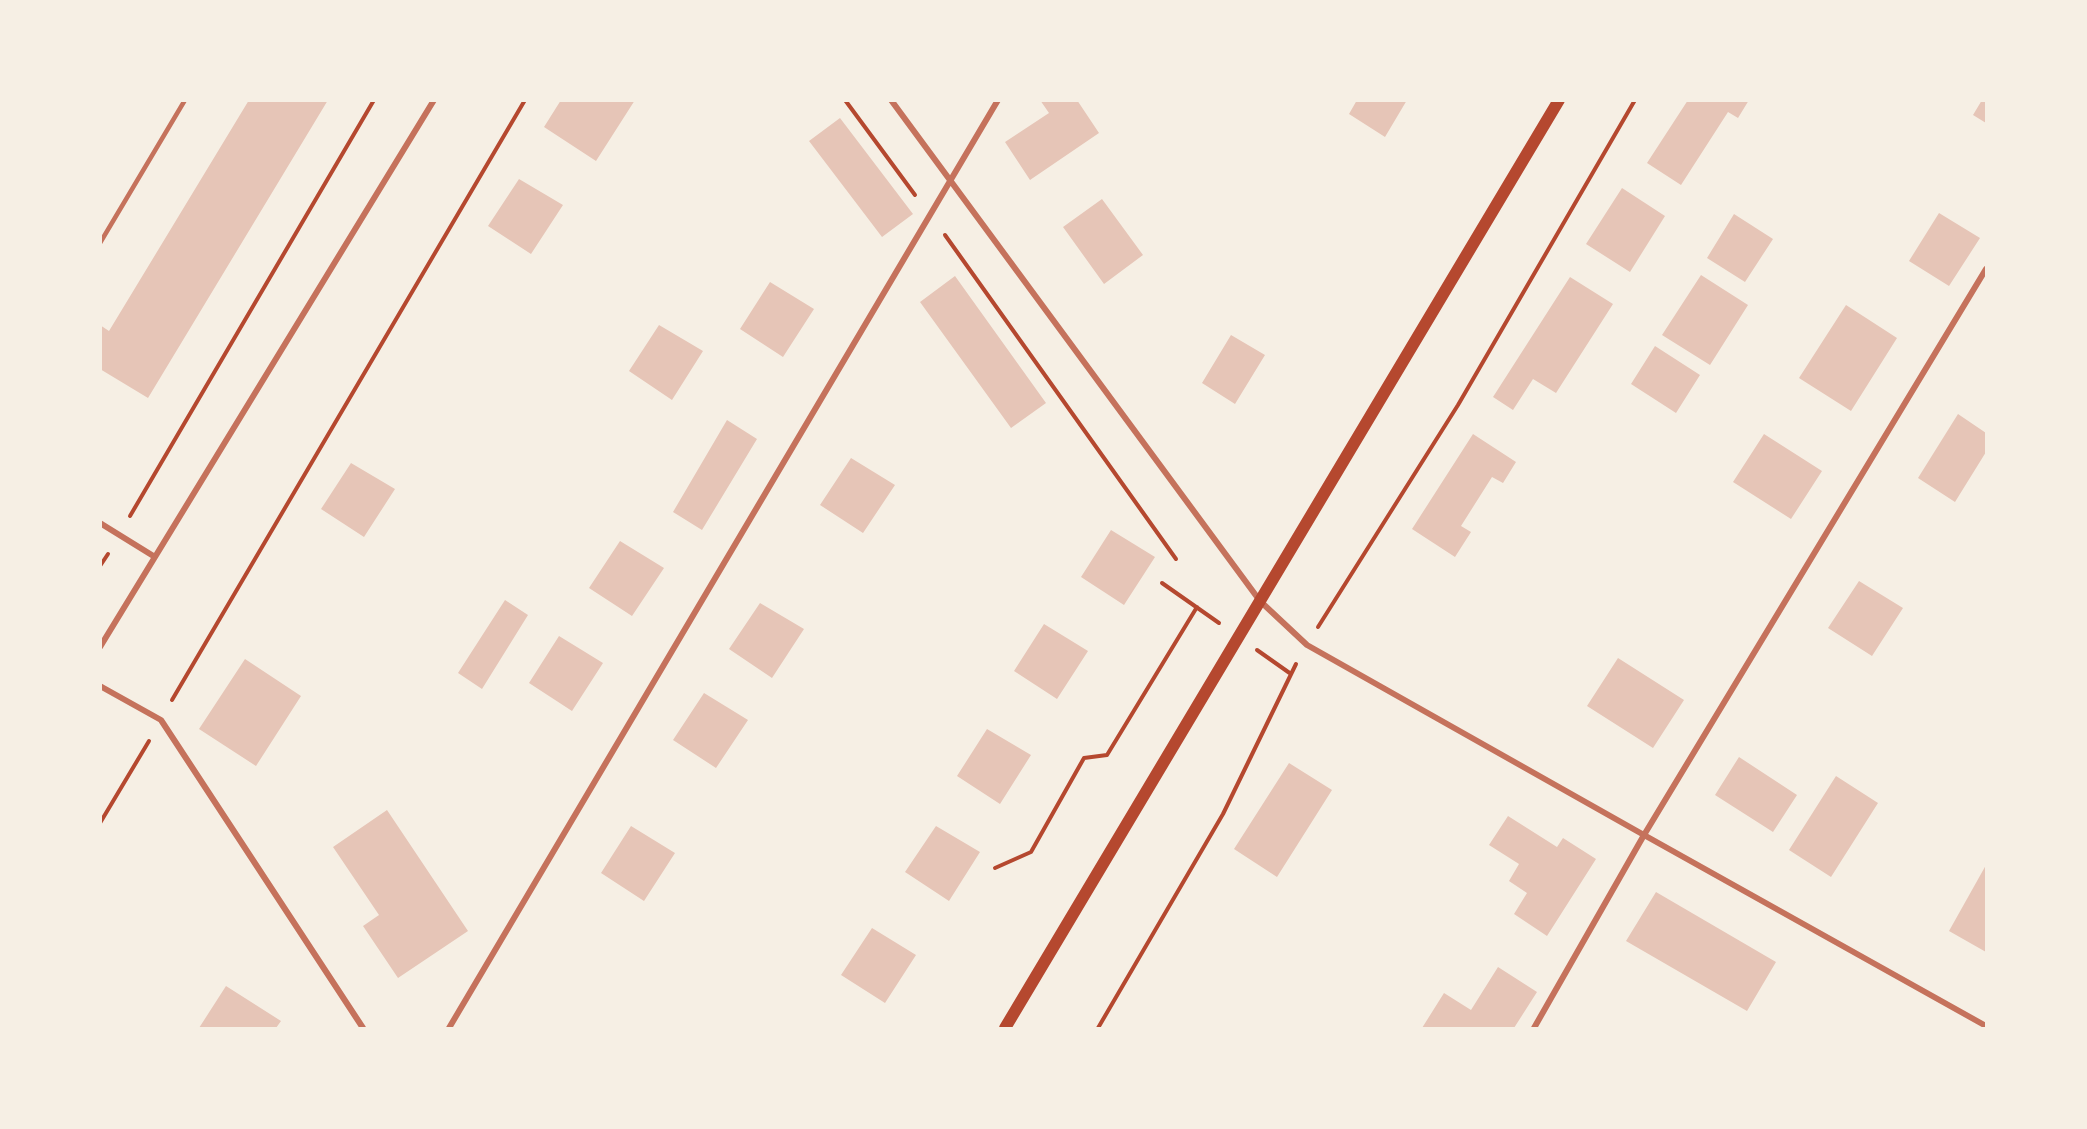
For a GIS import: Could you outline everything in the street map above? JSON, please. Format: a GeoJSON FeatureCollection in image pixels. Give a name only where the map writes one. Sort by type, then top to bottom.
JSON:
{"type":"FeatureCollection","features":[{"type":"Feature","properties":{"kind":"main road"},"geometry":{"type":"LineString","coordinates":[[1005,1029],[1559,100]]}},
{"type":"Feature","properties":{"kind":"street"},"geometry":{"type":"LineString","coordinates":[[100,647],[434,100]]}},
{"type":"Feature","properties":{"kind":"street"},"geometry":{"type":"LineString","coordinates":[[891,100],[1260,601],[1307,645],[1986,1026]]}},
{"type":"Feature","properties":{"kind":"street"},"geometry":{"type":"LineString","coordinates":[[448,1029],[998,100]]}},
{"type":"Feature","properties":{"kind":"street"},"geometry":{"type":"LineString","coordinates":[[1534,1029],[1644,835],[1986,269]]}},
{"type":"Feature","properties":{"kind":"street"},"geometry":{"type":"LineString","coordinates":[[100,523],[155,557]]}},
{"type":"Feature","properties":{"kind":"street"},"geometry":{"type":"LineString","coordinates":[[100,686],[161,720],[363,1029]]}},
{"type":"Feature","properties":{"kind":"lane"},"geometry":{"type":"LineString","coordinates":[[100,243],[185,100]]}},
{"type":"Feature","properties":{"kind":"path"},"geometry":{"type":"LineString","coordinates":[[100,566],[374,100]]}},
{"type":"Feature","properties":{"kind":"path"},"geometry":{"type":"LineString","coordinates":[[100,823],[525,100]]}},
{"type":"Feature","properties":{"kind":"path"},"geometry":{"type":"LineString","coordinates":[[845,100],[931,216],[1176,559]]}},
{"type":"Feature","properties":{"kind":"path"},"geometry":{"type":"LineString","coordinates":[[1098,1029],[1223,814],[1307,645],[1458,405],[1635,100]]}},
{"type":"Feature","properties":{"kind":"path"},"geometry":{"type":"LineString","coordinates":[[995,868],[1031,852],[1084,758],[1107,755],[1197,607]]}},
{"type":"Feature","properties":{"kind":"building"},"geometry":{"type":"Polygon","coordinates":[[[249,100],[328,100],[148,398],[100,369],[100,325],[109,331],[249,100]]]}},
{"type":"Feature","properties":{"kind":"building"},"geometry":{"type":"Polygon","coordinates":[[[561,100],[635,100],[596,161],[544,127],[561,100]]]}},
{"type":"Feature","properties":{"kind":"building"},"geometry":{"type":"Polygon","coordinates":[[[1040,100],[1077,100],[1099,133],[1030,180],[1005,142],[1049,113],[1040,100]]]}},
{"type":"Feature","properties":{"kind":"building"},"geometry":{"type":"Polygon","coordinates":[[[1357,100],[1407,100],[1385,137],[1349,114],[1357,100]]]}},
{"type":"Feature","properties":{"kind":"building"},"geometry":{"type":"Polygon","coordinates":[[[1688,100],[1749,100],[1738,118],[1728,112],[1681,185],[1647,163],[1688,100]]]}},
{"type":"Feature","properties":{"kind":"building"},"geometry":{"type":"Polygon","coordinates":[[[1982,100],[1986,100],[1986,123],[1973,115],[1982,100]]]}},
{"type":"Feature","properties":{"kind":"building"},"geometry":{"type":"Polygon","coordinates":[[[840,118],[913,214],[882,237],[809,141],[840,118]]]}},
{"type":"Feature","properties":{"kind":"building"},"geometry":{"type":"Polygon","coordinates":[[[519,179],[563,205],[531,254],[488,226],[519,179]]]}},
{"type":"Feature","properties":{"kind":"building"},"geometry":{"type":"Polygon","coordinates":[[[1622,188],[1665,216],[1630,272],[1586,244],[1622,188]]]}},
{"type":"Feature","properties":{"kind":"building"},"geometry":{"type":"Polygon","coordinates":[[[1102,199],[1143,255],[1104,284],[1063,227],[1102,199]]]}},
{"type":"Feature","properties":{"kind":"building"},"geometry":{"type":"Polygon","coordinates":[[[1939,213],[1980,238],[1949,286],[1909,261],[1939,213]]]}},
{"type":"Feature","properties":{"kind":"building"},"geometry":{"type":"Polygon","coordinates":[[[1734,214],[1773,239],[1745,282],[1707,258],[1734,214]]]}},
{"type":"Feature","properties":{"kind":"building"},"geometry":{"type":"Polygon","coordinates":[[[1701,275],[1748,305],[1710,365],[1662,335],[1701,275]]]}},
{"type":"Feature","properties":{"kind":"building"},"geometry":{"type":"Polygon","coordinates":[[[955,276],[1046,403],[1011,428],[920,302],[955,276]]]}},
{"type":"Feature","properties":{"kind":"building"},"geometry":{"type":"Polygon","coordinates":[[[1570,277],[1613,304],[1556,393],[1533,379],[1513,410],[1493,397],[1570,277]]]}},
{"type":"Feature","properties":{"kind":"building"},"geometry":{"type":"Polygon","coordinates":[[[770,282],[814,309],[783,357],[740,329],[770,282]]]}},
{"type":"Feature","properties":{"kind":"building"},"geometry":{"type":"Polygon","coordinates":[[[1846,305],[1897,338],[1851,411],[1799,378],[1846,305]]]}},
{"type":"Feature","properties":{"kind":"building"},"geometry":{"type":"Polygon","coordinates":[[[659,325],[703,351],[672,400],[629,371],[659,325]]]}},
{"type":"Feature","properties":{"kind":"building"},"geometry":{"type":"Polygon","coordinates":[[[1231,335],[1265,355],[1235,404],[1202,383],[1231,335]]]}},
{"type":"Feature","properties":{"kind":"building"},"geometry":{"type":"Polygon","coordinates":[[[1655,346],[1700,375],[1676,413],[1631,384],[1655,346]]]}},
{"type":"Feature","properties":{"kind":"building"},"geometry":{"type":"Polygon","coordinates":[[[1958,414],[1986,433],[1986,452],[1955,502],[1918,478],[1958,414]]]}},
{"type":"Feature","properties":{"kind":"building"},"geometry":{"type":"Polygon","coordinates":[[[727,420],[757,439],[702,530],[673,512],[727,420]]]}},
{"type":"Feature","properties":{"kind":"building"},"geometry":{"type":"Polygon","coordinates":[[[1473,434],[1516,462],[1503,483],[1492,477],[1461,526],[1471,532],[1455,557],[1412,529],[1473,434]]]}},
{"type":"Feature","properties":{"kind":"building"},"geometry":{"type":"Polygon","coordinates":[[[1764,434],[1822,471],[1791,519],[1733,482],[1764,434]]]}},
{"type":"Feature","properties":{"kind":"building"},"geometry":{"type":"Polygon","coordinates":[[[851,458],[895,485],[863,533],[820,505],[851,458]]]}},
{"type":"Feature","properties":{"kind":"building"},"geometry":{"type":"Polygon","coordinates":[[[351,463],[395,489],[364,537],[321,509],[351,463]]]}},
{"type":"Feature","properties":{"kind":"building"},"geometry":{"type":"Polygon","coordinates":[[[1111,530],[1155,557],[1124,605],[1081,577],[1111,530]]]}},
{"type":"Feature","properties":{"kind":"building"},"geometry":{"type":"Polygon","coordinates":[[[620,541],[664,568],[632,616],[589,588],[620,541]]]}},
{"type":"Feature","properties":{"kind":"building"},"geometry":{"type":"Polygon","coordinates":[[[1859,581],[1903,608],[1872,656],[1828,628],[1859,581]]]}},
{"type":"Feature","properties":{"kind":"building"},"geometry":{"type":"Polygon","coordinates":[[[505,600],[528,615],[482,689],[458,673],[505,600]]]}},
{"type":"Feature","properties":{"kind":"building"},"geometry":{"type":"Polygon","coordinates":[[[760,603],[804,629],[772,678],[729,649],[760,603]]]}},
{"type":"Feature","properties":{"kind":"building"},"geometry":{"type":"Polygon","coordinates":[[[1044,624],[1088,651],[1057,699],[1014,671],[1044,624]]]}},
{"type":"Feature","properties":{"kind":"building"},"geometry":{"type":"Polygon","coordinates":[[[559,636],[603,663],[572,711],[529,683],[559,636]]]}},
{"type":"Feature","properties":{"kind":"building"},"geometry":{"type":"Polygon","coordinates":[[[1618,658],[1684,700],[1653,748],[1587,706],[1618,658]]]}},
{"type":"Feature","properties":{"kind":"building"},"geometry":{"type":"Polygon","coordinates":[[[245,659],[301,696],[256,766],[199,729],[245,659]]]}},
{"type":"Feature","properties":{"kind":"building"},"geometry":{"type":"Polygon","coordinates":[[[704,693],[748,720],[716,768],[673,740],[704,693]]]}},
{"type":"Feature","properties":{"kind":"building"},"geometry":{"type":"Polygon","coordinates":[[[987,729],[1031,755],[1000,804],[957,776],[987,729]]]}},
{"type":"Feature","properties":{"kind":"building"},"geometry":{"type":"Polygon","coordinates":[[[1739,757],[1797,795],[1773,832],[1715,795],[1739,757]]]}},
{"type":"Feature","properties":{"kind":"building"},"geometry":{"type":"Polygon","coordinates":[[[1289,763],[1332,790],[1277,877],[1234,849],[1289,763]]]}},
{"type":"Feature","properties":{"kind":"building"},"geometry":{"type":"Polygon","coordinates":[[[1836,776],[1878,803],[1831,877],[1789,850],[1836,776]]]}},
{"type":"Feature","properties":{"kind":"building"},"geometry":{"type":"Polygon","coordinates":[[[387,810],[468,931],[398,978],[363,926],[379,915],[333,847],[387,810]]]}},
{"type":"Feature","properties":{"kind":"building"},"geometry":{"type":"Polygon","coordinates":[[[1508,816],[1557,847],[1563,838],[1596,859],[1547,936],[1514,914],[1527,893],[1509,881],[1519,864],[1489,845],[1508,816]]]}},
{"type":"Feature","properties":{"kind":"building"},"geometry":{"type":"Polygon","coordinates":[[[631,826],[675,853],[644,901],[601,873],[631,826]]]}},
{"type":"Feature","properties":{"kind":"building"},"geometry":{"type":"Polygon","coordinates":[[[936,826],[980,852],[949,901],[905,872],[936,826]]]}},
{"type":"Feature","properties":{"kind":"building"},"geometry":{"type":"Polygon","coordinates":[[[1986,865],[1986,952],[1949,931],[1986,865]]]}},
{"type":"Feature","properties":{"kind":"building"},"geometry":{"type":"Polygon","coordinates":[[[1656,892],[1776,962],[1747,1011],[1626,941],[1656,892]]]}},
{"type":"Feature","properties":{"kind":"building"},"geometry":{"type":"Polygon","coordinates":[[[872,928],[916,955],[885,1003],[841,975],[872,928]]]}},
{"type":"Feature","properties":{"kind":"building"},"geometry":{"type":"Polygon","coordinates":[[[1498,967],[1537,992],[1514,1028],[1422,1028],[1444,993],[1471,1010],[1498,967]]]}},
{"type":"Feature","properties":{"kind":"building"},"geometry":{"type":"Polygon","coordinates":[[[226,986],[281,1021],[276,1028],[199,1028],[226,986]]]}}]}
